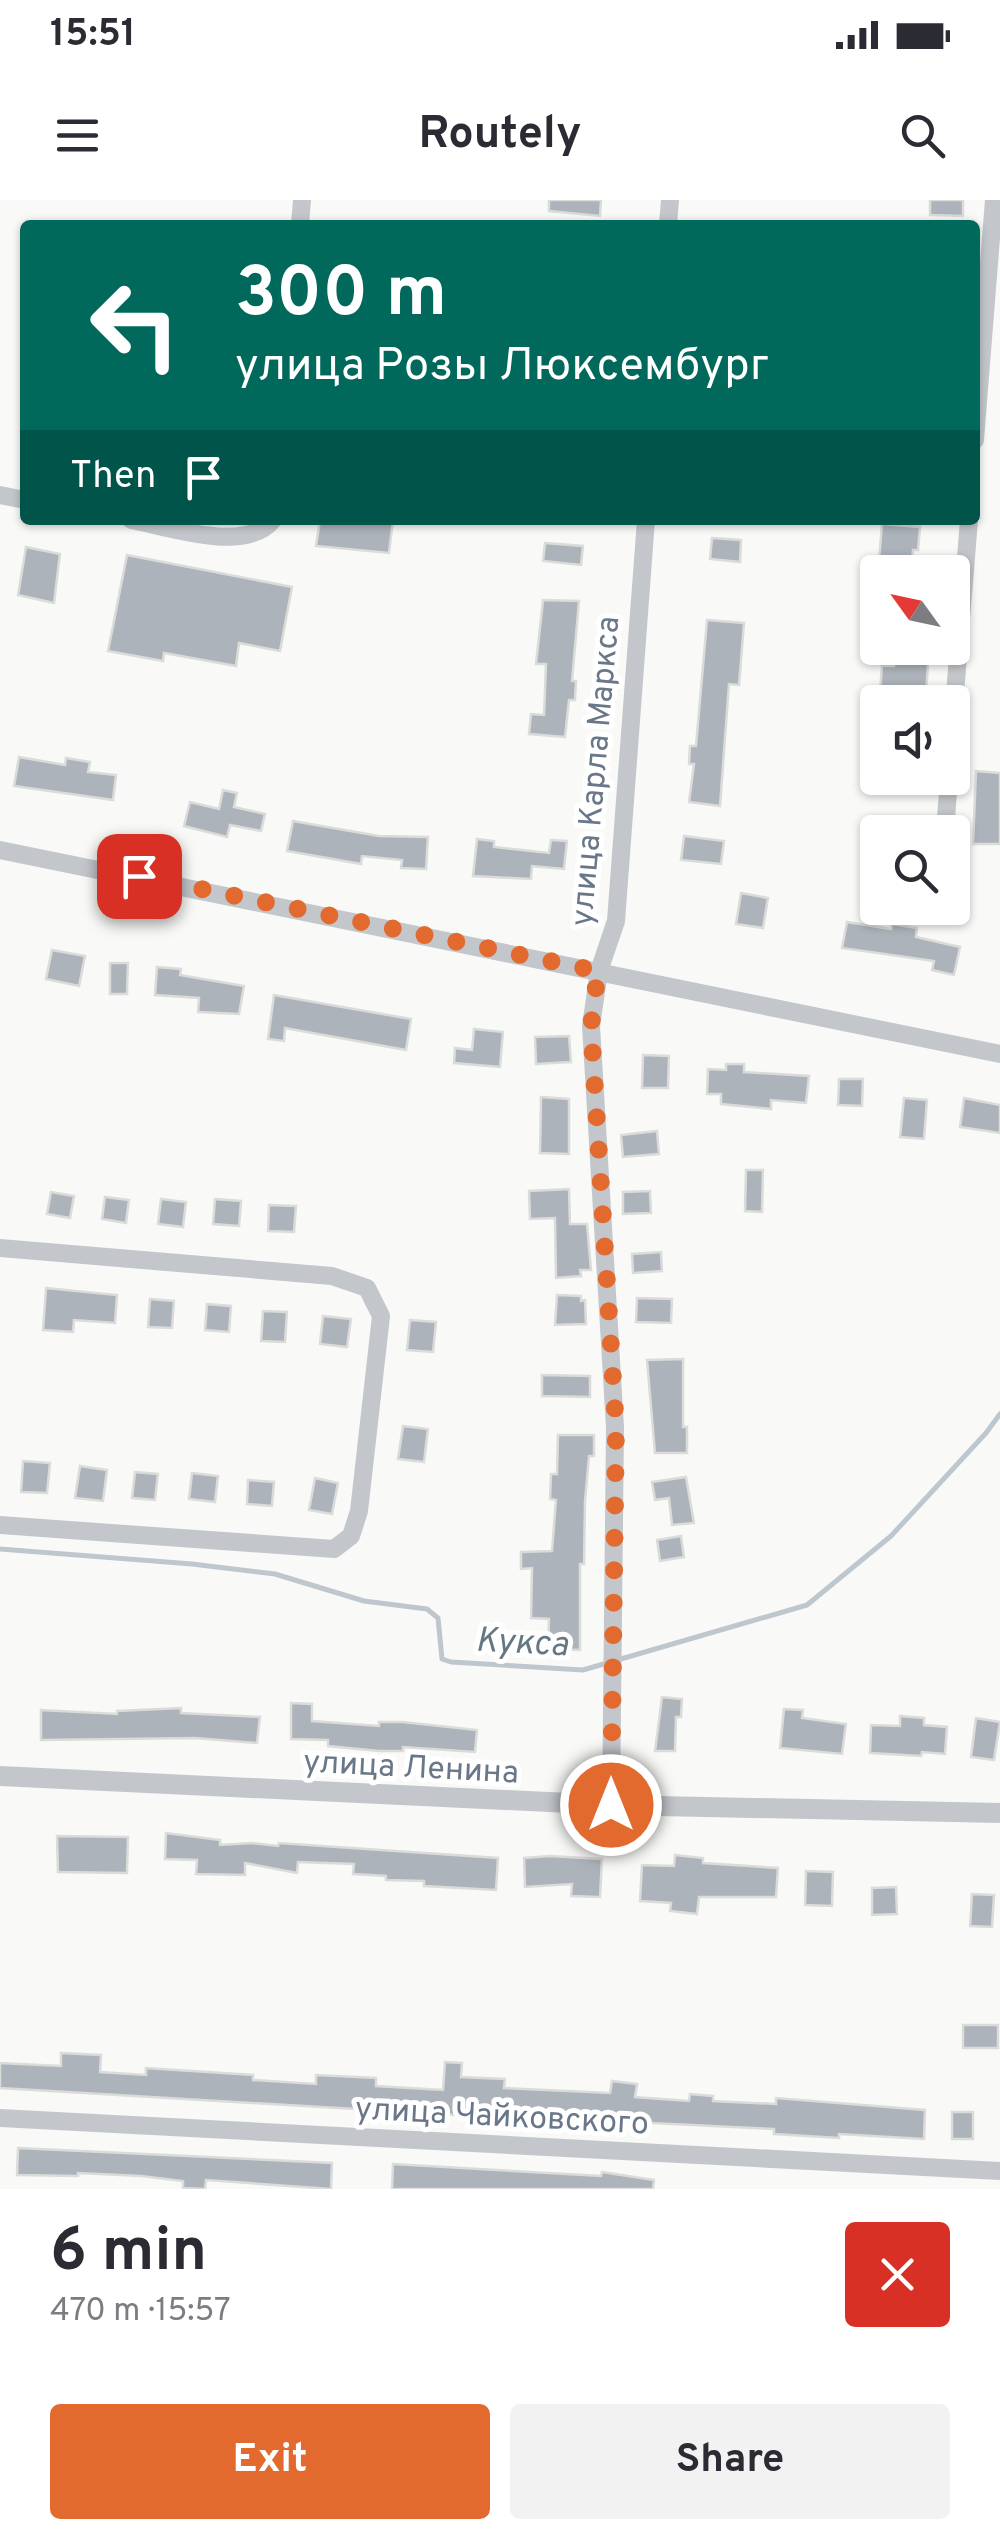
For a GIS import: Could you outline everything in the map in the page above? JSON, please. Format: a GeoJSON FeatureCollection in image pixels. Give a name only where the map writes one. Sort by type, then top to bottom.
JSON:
{"type":"FeatureCollection","features":[{"type":"Feature","properties":{"kind":"street"},"geometry":{"type":"LineString","coordinates":[[980,377],[994,200]]}},
{"type":"Feature","properties":{"kind":"street"},"geometry":{"type":"LineString","coordinates":[[158,525],[219,536],[250,537],[266,525]]}},
{"type":"Feature","properties":{"kind":"street","name":"улица Карла Маркса"},"geometry":{"type":"LineString","coordinates":[[611,1805],[616,1427],[591,1026],[598,971],[616,921],[646,525]]}},
{"type":"Feature","properties":{"kind":"street"},"geometry":{"type":"LineString","coordinates":[[956,685],[969,525]]}},
{"type":"Feature","properties":{"kind":"street"},"geometry":{"type":"LineString","coordinates":[[0,850],[1000,1054]]}},
{"type":"Feature","properties":{"kind":"street"},"geometry":{"type":"LineString","coordinates":[[0,1248],[332,1276],[366,1288],[381,1316],[359,1511],[351,1536],[334,1548],[0,1525]]}},
{"type":"Feature","properties":{"kind":"street","name":"улица Ленина"},"geometry":{"type":"LineString","coordinates":[[0,1776],[611,1805],[1000,1814]]}},
{"type":"Feature","properties":{"kind":"street","name":"улица Чайковского"},"geometry":{"type":"LineString","coordinates":[[0,2118],[1000,2172]]}},
{"type":"Feature","properties":{"kind":"building"},"geometry":{"type":"Polygon","coordinates":[[[549,200],[601,200],[600,216],[549,211],[549,200]]]}},
{"type":"Feature","properties":{"kind":"building"},"geometry":{"type":"Polygon","coordinates":[[[930,200],[963,200],[963,216],[930,215],[930,200]]]}},
{"type":"Feature","properties":{"kind":"building"},"geometry":{"type":"Polygon","coordinates":[[[319,525],[392,525],[389,553],[316,546],[319,525]]]}},
{"type":"Feature","properties":{"kind":"building"},"geometry":{"type":"Polygon","coordinates":[[[882,525],[920,527],[918,550],[913,550],[913,555],[879,555],[882,525]]]}},
{"type":"Feature","properties":{"kind":"building"},"geometry":{"type":"Polygon","coordinates":[[[712,538],[741,540],[740,562],[710,559],[712,538]]]}},
{"type":"Feature","properties":{"kind":"building"},"geometry":{"type":"Polygon","coordinates":[[[545,543],[583,546],[581,565],[543,561],[545,543]]]}},
{"type":"Feature","properties":{"kind":"building"},"geometry":{"type":"Polygon","coordinates":[[[26,547],[60,554],[54,603],[18,595],[26,547]]]}},
{"type":"Feature","properties":{"kind":"building"},"geometry":{"type":"Polygon","coordinates":[[[127,555],[292,587],[280,651],[239,643],[236,666],[164,653],[163,661],[108,651],[127,555]]]}},
{"type":"Feature","properties":{"kind":"building"},"geometry":{"type":"Polygon","coordinates":[[[543,600],[579,601],[572,681],[576,681],[575,700],[569,700],[565,737],[529,734],[531,714],[544,715],[546,664],[536,664],[543,600]]]}},
{"type":"Feature","properties":{"kind":"building"},"geometry":{"type":"Polygon","coordinates":[[[707,620],[744,623],[739,685],[729,684],[720,806],[689,802],[694,764],[689,764],[690,746],[696,746],[707,620]]]}},
{"type":"Feature","properties":{"kind":"building"},"geometry":{"type":"Polygon","coordinates":[[[928,665],[927,685],[880,685],[882,666],[928,665]]]}},
{"type":"Feature","properties":{"kind":"building"},"geometry":{"type":"Polygon","coordinates":[[[19,757],[65,765],[66,758],[90,762],[88,772],[116,775],[113,800],[14,786],[19,757]]]}},
{"type":"Feature","properties":{"kind":"building"},"geometry":{"type":"Polygon","coordinates":[[[976,771],[1000,773],[1000,844],[973,844],[976,771]]]}},
{"type":"Feature","properties":{"kind":"building"},"geometry":{"type":"Polygon","coordinates":[[[223,790],[237,793],[234,807],[265,814],[261,831],[230,825],[227,837],[184,826],[190,802],[219,809],[223,790]]]}},
{"type":"Feature","properties":{"kind":"building"},"geometry":{"type":"Polygon","coordinates":[[[293,821],[379,836],[428,837],[426,869],[401,868],[402,860],[362,856],[361,864],[287,851],[293,821]]]}},
{"type":"Feature","properties":{"kind":"building"},"geometry":{"type":"Polygon","coordinates":[[[684,836],[724,841],[721,864],[681,860],[684,836]]]}},
{"type":"Feature","properties":{"kind":"building"},"geometry":{"type":"Polygon","coordinates":[[[477,839],[494,841],[494,847],[549,853],[551,840],[567,841],[564,869],[532,866],[531,879],[473,876],[477,839]]]}},
{"type":"Feature","properties":{"kind":"building"},"geometry":{"type":"Polygon","coordinates":[[[741,893],[768,898],[763,928],[736,924],[741,893]]]}},
{"type":"Feature","properties":{"kind":"building"},"geometry":{"type":"Polygon","coordinates":[[[847,922],[891,929],[892,925],[917,928],[916,937],[960,947],[954,975],[932,970],[934,961],[842,948],[847,922]]]}},
{"type":"Feature","properties":{"kind":"building"},"geometry":{"type":"Polygon","coordinates":[[[52,950],[85,956],[79,986],[46,979],[52,950]]]}},
{"type":"Feature","properties":{"kind":"building"},"geometry":{"type":"Polygon","coordinates":[[[110,963],[128,963],[127,994],[110,994],[110,963]]]}},
{"type":"Feature","properties":{"kind":"building"},"geometry":{"type":"Polygon","coordinates":[[[157,967],[181,969],[180,975],[244,986],[239,1014],[198,1012],[199,998],[155,995],[157,967]]]}},
{"type":"Feature","properties":{"kind":"building"},"geometry":{"type":"Polygon","coordinates":[[[274,995],[411,1019],[406,1050],[285,1028],[284,1041],[268,1039],[274,995]]]}},
{"type":"Feature","properties":{"kind":"building"},"geometry":{"type":"Polygon","coordinates":[[[474,1029],[503,1032],[500,1067],[454,1063],[455,1048],[472,1050],[474,1029]]]}},
{"type":"Feature","properties":{"kind":"building"},"geometry":{"type":"Polygon","coordinates":[[[569,1036],[571,1062],[536,1064],[535,1037],[569,1036]]]}},
{"type":"Feature","properties":{"kind":"building"},"geometry":{"type":"Polygon","coordinates":[[[643,1055],[669,1056],[668,1088],[642,1088],[643,1055]]]}},
{"type":"Feature","properties":{"kind":"building"},"geometry":{"type":"Polygon","coordinates":[[[726,1064],[744,1064],[744,1072],[809,1076],[806,1103],[771,1100],[771,1109],[721,1104],[721,1094],[707,1094],[708,1069],[726,1070],[726,1064]]]}},
{"type":"Feature","properties":{"kind":"building"},"geometry":{"type":"Polygon","coordinates":[[[839,1079],[863,1079],[862,1106],[838,1105],[839,1079]]]}},
{"type":"Feature","properties":{"kind":"building"},"geometry":{"type":"Polygon","coordinates":[[[541,1097],[569,1099],[569,1154],[540,1153],[541,1097]]]}},
{"type":"Feature","properties":{"kind":"building"},"geometry":{"type":"Polygon","coordinates":[[[904,1098],[927,1100],[924,1139],[900,1137],[904,1098]]]}},
{"type":"Feature","properties":{"kind":"building"},"geometry":{"type":"Polygon","coordinates":[[[964,1098],[1000,1105],[1000,1133],[960,1127],[964,1098]]]}},
{"type":"Feature","properties":{"kind":"building"},"geometry":{"type":"Polygon","coordinates":[[[657,1131],[659,1154],[623,1157],[621,1135],[657,1131]]]}},
{"type":"Feature","properties":{"kind":"building"},"geometry":{"type":"Polygon","coordinates":[[[746,1170],[763,1170],[762,1212],[745,1211],[746,1170]]]}},
{"type":"Feature","properties":{"kind":"building"},"geometry":{"type":"Polygon","coordinates":[[[569,1189],[570,1224],[587,1224],[591,1270],[580,1270],[581,1276],[556,1278],[555,1218],[530,1219],[529,1191],[569,1189]]]}},
{"type":"Feature","properties":{"kind":"building"},"geometry":{"type":"Polygon","coordinates":[[[650,1191],[651,1213],[623,1214],[623,1192],[650,1191]]]}},
{"type":"Feature","properties":{"kind":"building"},"geometry":{"type":"Polygon","coordinates":[[[51,1192],[74,1196],[70,1218],[47,1214],[51,1192]]]}},
{"type":"Feature","properties":{"kind":"building"},"geometry":{"type":"Polygon","coordinates":[[[105,1197],[129,1200],[126,1223],[102,1219],[105,1197]]]}},
{"type":"Feature","properties":{"kind":"building"},"geometry":{"type":"Polygon","coordinates":[[[161,1199],[186,1202],[183,1227],[158,1224],[161,1199]]]}},
{"type":"Feature","properties":{"kind":"building"},"geometry":{"type":"Polygon","coordinates":[[[215,1199],[241,1201],[239,1226],[213,1224],[215,1199]]]}},
{"type":"Feature","properties":{"kind":"building"},"geometry":{"type":"Polygon","coordinates":[[[269,1205],[296,1206],[294,1232],[268,1231],[269,1205]]]}},
{"type":"Feature","properties":{"kind":"building"},"geometry":{"type":"Polygon","coordinates":[[[661,1252],[662,1271],[633,1273],[632,1254],[661,1252]]]}},
{"type":"Feature","properties":{"kind":"building"},"geometry":{"type":"Polygon","coordinates":[[[46,1288],[117,1295],[115,1323],[74,1320],[73,1332],[43,1330],[46,1288]]]}},
{"type":"Feature","properties":{"kind":"building"},"geometry":{"type":"Polygon","coordinates":[[[557,1295],[581,1296],[581,1301],[585,1300],[586,1324],[555,1325],[557,1295]]]}},
{"type":"Feature","properties":{"kind":"building"},"geometry":{"type":"Polygon","coordinates":[[[637,1298],[672,1299],[671,1323],[636,1322],[637,1298]]]}},
{"type":"Feature","properties":{"kind":"building"},"geometry":{"type":"Polygon","coordinates":[[[150,1299],[174,1301],[172,1328],[148,1327],[150,1299]]]}},
{"type":"Feature","properties":{"kind":"building"},"geometry":{"type":"Polygon","coordinates":[[[207,1304],[231,1306],[229,1332],[205,1330],[207,1304]]]}},
{"type":"Feature","properties":{"kind":"building"},"geometry":{"type":"Polygon","coordinates":[[[263,1311],[287,1312],[285,1342],[261,1341],[263,1311]]]}},
{"type":"Feature","properties":{"kind":"building"},"geometry":{"type":"Polygon","coordinates":[[[323,1316],[351,1319],[347,1347],[320,1344],[323,1316]]]}},
{"type":"Feature","properties":{"kind":"building"},"geometry":{"type":"Polygon","coordinates":[[[410,1320],[436,1322],[433,1352],[407,1350],[410,1320]]]}},
{"type":"Feature","properties":{"kind":"building"},"geometry":{"type":"Polygon","coordinates":[[[683,1359],[687,1453],[655,1453],[647,1360],[683,1359]]]}},
{"type":"Feature","properties":{"kind":"building"},"geometry":{"type":"Polygon","coordinates":[[[542,1375],[590,1376],[590,1397],[542,1396],[542,1375]]]}},
{"type":"Feature","properties":{"kind":"building"},"geometry":{"type":"Polygon","coordinates":[[[403,1426],[428,1429],[424,1462],[398,1459],[403,1426]]]}},
{"type":"Feature","properties":{"kind":"building"},"geometry":{"type":"Polygon","coordinates":[[[558,1435],[594,1435],[585,1501],[584,1564],[580,1564],[580,1650],[548,1649],[549,1619],[531,1618],[532,1568],[521,1569],[521,1552],[552,1551],[556,1500],[550,1499],[551,1474],[557,1474],[558,1435]]]}},
{"type":"Feature","properties":{"kind":"building"},"geometry":{"type":"Polygon","coordinates":[[[23,1461],[50,1463],[47,1493],[21,1492],[23,1461]]]}},
{"type":"Feature","properties":{"kind":"building"},"geometry":{"type":"Polygon","coordinates":[[[80,1466],[107,1470],[103,1501],[75,1498],[80,1466]]]}},
{"type":"Feature","properties":{"kind":"building"},"geometry":{"type":"Polygon","coordinates":[[[135,1472],[158,1474],[155,1500],[132,1498],[135,1472]]]}},
{"type":"Feature","properties":{"kind":"building"},"geometry":{"type":"Polygon","coordinates":[[[192,1473],[218,1476],[215,1502],[189,1499],[192,1473]]]}},
{"type":"Feature","properties":{"kind":"building"},"geometry":{"type":"Polygon","coordinates":[[[686,1477],[694,1523],[672,1525],[669,1498],[655,1500],[652,1482],[686,1477]]]}},
{"type":"Feature","properties":{"kind":"building"},"geometry":{"type":"Polygon","coordinates":[[[315,1478],[338,1483],[332,1514],[309,1510],[315,1478]]]}},
{"type":"Feature","properties":{"kind":"building"},"geometry":{"type":"Polygon","coordinates":[[[248,1480],[274,1482],[272,1506],[247,1504],[248,1480]]]}},
{"type":"Feature","properties":{"kind":"building"},"geometry":{"type":"Polygon","coordinates":[[[681,1536],[684,1557],[660,1561],[657,1540],[681,1536]]]}},
{"type":"Feature","properties":{"kind":"building"},"geometry":{"type":"Polygon","coordinates":[[[662,1697],[682,1699],[681,1717],[676,1717],[675,1751],[655,1751],[662,1697]]]}},
{"type":"Feature","properties":{"kind":"building"},"geometry":{"type":"Polygon","coordinates":[[[291,1703],[312,1704],[312,1721],[379,1726],[379,1722],[403,1722],[477,1730],[475,1752],[403,1747],[403,1751],[379,1751],[328,1746],[328,1740],[291,1739],[291,1703]]]}},
{"type":"Feature","properties":{"kind":"building"},"geometry":{"type":"Polygon","coordinates":[[[181,1708],[181,1713],[260,1717],[257,1743],[195,1738],[41,1740],[41,1710],[117,1714],[181,1708]]]}},
{"type":"Feature","properties":{"kind":"building"},"geometry":{"type":"Polygon","coordinates":[[[784,1709],[803,1710],[802,1718],[846,1724],[842,1754],[780,1748],[784,1709]]]}},
{"type":"Feature","properties":{"kind":"building"},"geometry":{"type":"Polygon","coordinates":[[[900,1716],[924,1718],[924,1725],[947,1727],[945,1754],[870,1753],[871,1725],[900,1726],[900,1716]]]}},
{"type":"Feature","properties":{"kind":"building"},"geometry":{"type":"Polygon","coordinates":[[[976,1718],[1000,1722],[994,1760],[971,1757],[976,1718]]]}},
{"type":"Feature","properties":{"kind":"building"},"geometry":{"type":"Polygon","coordinates":[[[166,1833],[220,1840],[220,1845],[279,1843],[498,1858],[496,1890],[424,1886],[424,1881],[353,1874],[354,1864],[298,1862],[297,1873],[245,1863],[245,1875],[196,1874],[197,1860],[165,1859],[166,1833]]]}},
{"type":"Feature","properties":{"kind":"building"},"geometry":{"type":"Polygon","coordinates":[[[57,1836],[128,1837],[127,1873],[58,1872],[57,1836]]]}},
{"type":"Feature","properties":{"kind":"building"},"geometry":{"type":"Polygon","coordinates":[[[675,1855],[703,1858],[703,1863],[778,1868],[776,1897],[699,1897],[697,1914],[670,1911],[671,1903],[640,1901],[642,1865],[674,1866],[675,1855]]]}},
{"type":"Feature","properties":{"kind":"building"},"geometry":{"type":"Polygon","coordinates":[[[524,1858],[602,1859],[600,1897],[571,1896],[572,1884],[525,1887],[524,1858]]]}},
{"type":"Feature","properties":{"kind":"building"},"geometry":{"type":"Polygon","coordinates":[[[806,1871],[833,1872],[832,1906],[805,1905],[806,1871]]]}},
{"type":"Feature","properties":{"kind":"building"},"geometry":{"type":"Polygon","coordinates":[[[896,1887],[897,1914],[872,1915],[872,1888],[896,1887]]]}},
{"type":"Feature","properties":{"kind":"building"},"geometry":{"type":"Polygon","coordinates":[[[972,1894],[994,1895],[992,1927],[970,1926],[972,1894]]]}},
{"type":"Feature","properties":{"kind":"building"},"geometry":{"type":"Polygon","coordinates":[[[963,2025],[998,2025],[998,2048],[963,2048],[963,2025]]]}},
{"type":"Feature","properties":{"kind":"building"},"geometry":{"type":"Polygon","coordinates":[[[61,2053],[101,2055],[100,2072],[146,2075],[146,2068],[253,2075],[253,2080],[316,2084],[316,2075],[376,2078],[376,2086],[443,2090],[445,2062],[462,2063],[461,2077],[505,2079],[504,2088],[610,2093],[612,2081],[637,2084],[635,2097],[689,2101],[690,2094],[713,2096],[713,2101],[776,2104],[776,2098],[925,2110],[924,2139],[839,2134],[839,2138],[774,2134],[774,2129],[631,2125],[587,2118],[524,2119],[0,2088],[0,2063],[61,2066],[61,2053]]]}},
{"type":"Feature","properties":{"kind":"building"},"geometry":{"type":"Polygon","coordinates":[[[952,2112],[973,2112],[973,2139],[952,2139],[952,2112]]]}},
{"type":"Feature","properties":{"kind":"building"},"geometry":{"type":"Polygon","coordinates":[[[18,2148],[332,2163],[331,2189],[206,2180],[205,2189],[183,2188],[183,2181],[141,2176],[17,2175],[18,2148]]]}},
{"type":"Feature","properties":{"kind":"building"},"geometry":{"type":"Polygon","coordinates":[[[393,2164],[601,2176],[602,2172],[654,2180],[653,2189],[392,2189],[393,2164]]]}},
{"type":"Feature","properties":{"kind":"waterway","name":"Кукса"},"geometry":{"type":"LineString","coordinates":[[0,1549],[275,1574],[364,1601],[427,1609],[438,1618],[442,1659],[451,1662],[583,1670],[807,1605],[891,1536],[1000,1414]]}},
{"type":"Feature","properties":{"kind":"route"},"geometry":{"type":"LineString","coordinates":[[139,876],[598,971],[591,1026],[616,1427],[611,1805]]}}]}
